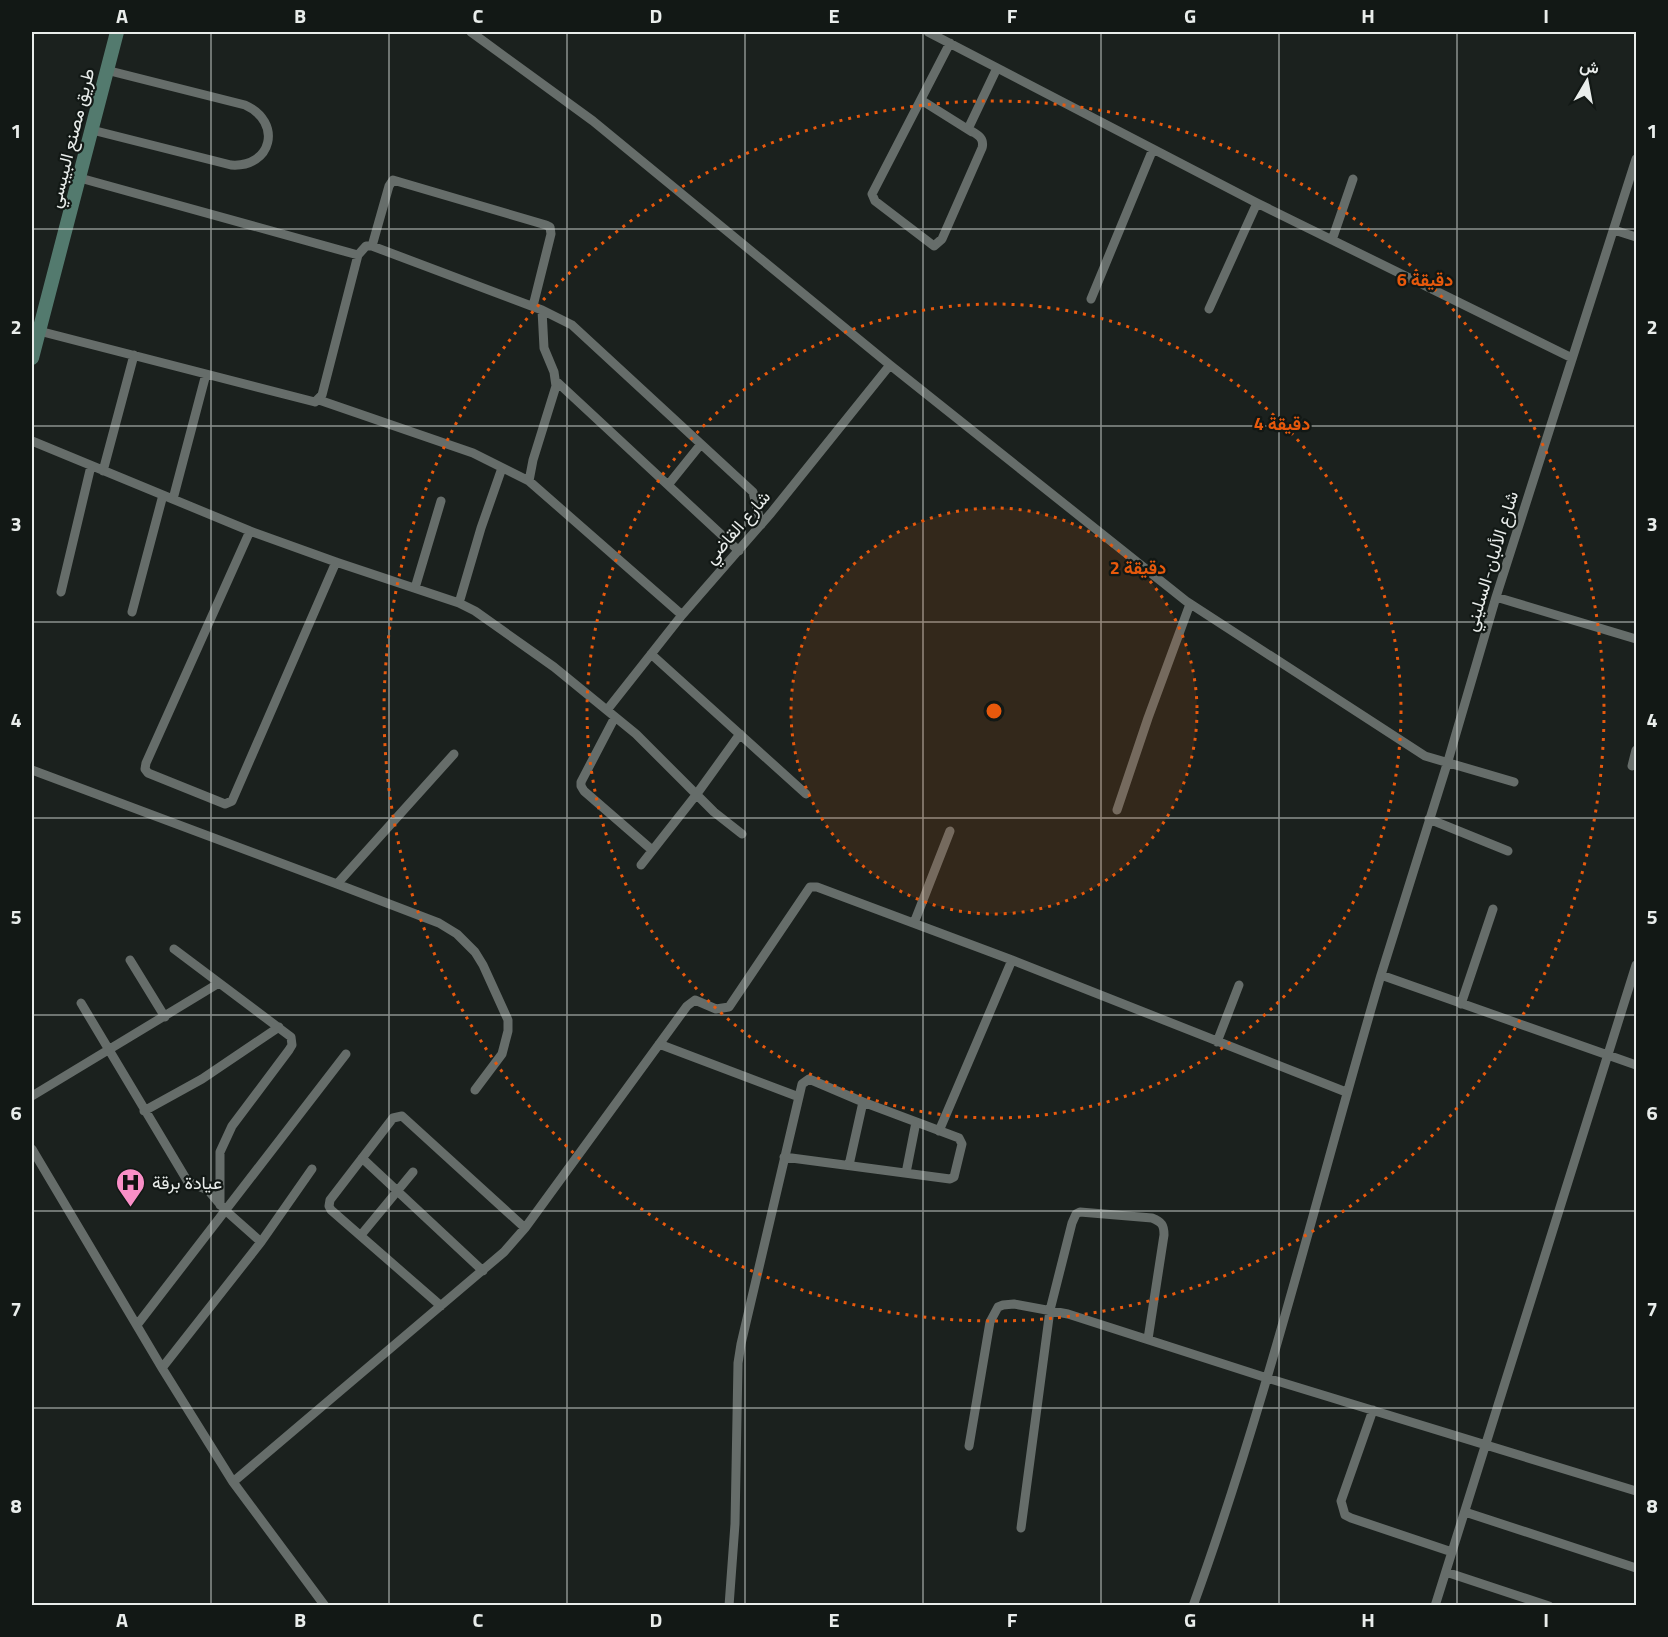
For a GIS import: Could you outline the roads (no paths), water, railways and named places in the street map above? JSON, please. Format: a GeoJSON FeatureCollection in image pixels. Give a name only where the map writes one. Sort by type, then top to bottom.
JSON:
{"type":"FeatureCollection","features":[{"type":"Feature","properties":{"kind":"main road","name":"طريق مصنع البيبسي"},"geometry":{"type":"LineString","coordinates":[[32,358],[117,32]]}},
{"type":"Feature","properties":{"kind":"street"},"geometry":{"type":"LineString","coordinates":[[471,32],[593,120],[890,365],[1190,604],[1425,756],[1514,782]]}},
{"type":"Feature","properties":{"kind":"street"},"geometry":{"type":"LineString","coordinates":[[928,32],[1257,203],[1572,358]]}},
{"type":"Feature","properties":{"kind":"street"},"geometry":{"type":"LineString","coordinates":[[934,246],[875,201],[872,194],[950,43]]}},
{"type":"Feature","properties":{"kind":"street"},"geometry":{"type":"LineString","coordinates":[[934,246],[942,239],[982,147],[983,140],[968,129],[997,68]]}},
{"type":"Feature","properties":{"kind":"street"},"geometry":{"type":"LineString","coordinates":[[92,130],[242,166],[254,163],[262,154],[267,143],[269,132],[264,119],[256,110],[246,105],[106,70]]}},
{"type":"Feature","properties":{"kind":"street"},"geometry":{"type":"LineString","coordinates":[[921,100],[982,140],[934,246]]}},
{"type":"Feature","properties":{"kind":"street"},"geometry":{"type":"LineString","coordinates":[[1091,299],[1153,149]]}},
{"type":"Feature","properties":{"kind":"street","name":"شارع الألبان-السليني"},"geometry":{"type":"LineString","coordinates":[[1193,1605],[1227,1513],[1381,975],[1448,761],[1496,597],[1636,159]]}},
{"type":"Feature","properties":{"kind":"street"},"geometry":{"type":"LineString","coordinates":[[80,178],[358,255]]}},
{"type":"Feature","properties":{"kind":"street"},"geometry":{"type":"LineString","coordinates":[[1332,240],[1353,178]]}},
{"type":"Feature","properties":{"kind":"street"},"geometry":{"type":"LineString","coordinates":[[372,246],[389,186],[393,180],[546,225],[551,231],[538,308],[544,348],[556,381],[739,551]]}},
{"type":"Feature","properties":{"kind":"street"},"geometry":{"type":"LineString","coordinates":[[1209,309],[1257,203]]}},
{"type":"Feature","properties":{"kind":"street"},"geometry":{"type":"LineString","coordinates":[[1614,230],[1636,237]]}},
{"type":"Feature","properties":{"kind":"street"},"geometry":{"type":"LineString","coordinates":[[319,400],[358,255],[366,246],[372,246],[538,308],[572,325],[753,492],[761,525]]}},
{"type":"Feature","properties":{"kind":"street"},"geometry":{"type":"LineString","coordinates":[[39,331],[309,401],[319,400],[473,453],[529,481],[682,615]]}},
{"type":"Feature","properties":{"kind":"street"},"geometry":{"type":"LineString","coordinates":[[103,471],[134,355]]}},
{"type":"Feature","properties":{"kind":"street","name":"شارع القاضي"},"geometry":{"type":"LineString","coordinates":[[652,850],[581,786],[611,713],[651,654],[682,615],[761,525],[890,365]]}},
{"type":"Feature","properties":{"kind":"street"},"geometry":{"type":"LineString","coordinates":[[132,612],[206,374]]}},
{"type":"Feature","properties":{"kind":"street"},"geometry":{"type":"LineString","coordinates":[[529,481],[556,381]]}},
{"type":"Feature","properties":{"kind":"street"},"geometry":{"type":"LineString","coordinates":[[32,441],[250,531],[471,608],[554,667],[611,713],[636,734],[714,812],[742,834]]}},
{"type":"Feature","properties":{"kind":"street"},"geometry":{"type":"LineString","coordinates":[[668,485],[701,444]]}},
{"type":"Feature","properties":{"kind":"street"},"geometry":{"type":"LineString","coordinates":[[61,592],[92,466]]}},
{"type":"Feature","properties":{"kind":"street"},"geometry":{"type":"LineString","coordinates":[[459,603],[502,468]]}},
{"type":"Feature","properties":{"kind":"street"},"geometry":{"type":"LineString","coordinates":[[415,588],[441,501]]}},
{"type":"Feature","properties":{"kind":"street"},"geometry":{"type":"LineString","coordinates":[[250,531],[145,769],[148,773],[225,804],[232,801],[336,562]]}},
{"type":"Feature","properties":{"kind":"street"},"geometry":{"type":"LineString","coordinates":[[1496,597],[1636,639]]}},
{"type":"Feature","properties":{"kind":"street"},"geometry":{"type":"LineString","coordinates":[[1117,810],[1190,604]]}},
{"type":"Feature","properties":{"kind":"street"},"geometry":{"type":"LineString","coordinates":[[651,654],[806,794]]}},
{"type":"Feature","properties":{"kind":"street"},"geometry":{"type":"LineString","coordinates":[[641,865],[740,734]]}},
{"type":"Feature","properties":{"kind":"street"},"geometry":{"type":"LineString","coordinates":[[1632,766],[1636,750]]}},
{"type":"Feature","properties":{"kind":"street"},"geometry":{"type":"LineString","coordinates":[[337,884],[454,754]]}},
{"type":"Feature","properties":{"kind":"street"},"geometry":{"type":"LineString","coordinates":[[32,770],[439,923],[457,934],[475,952],[508,1020],[508,1031],[502,1054],[475,1090]]}},
{"type":"Feature","properties":{"kind":"street"},"geometry":{"type":"LineString","coordinates":[[1430,819],[1508,851]]}},
{"type":"Feature","properties":{"kind":"street"},"geometry":{"type":"LineString","coordinates":[[914,923],[950,831]]}},
{"type":"Feature","properties":{"kind":"street"},"geometry":{"type":"LineString","coordinates":[[234,1482],[508,1248],[691,1002],[699,1001],[717,1009],[729,1006],[810,887],[817,887],[1012,960],[1346,1092]]}},
{"type":"Feature","properties":{"kind":"street"},"geometry":{"type":"LineString","coordinates":[[1461,1004],[1493,909]]}},
{"type":"Feature","properties":{"kind":"street"},"geometry":{"type":"LineString","coordinates":[[174,948],[291,1037],[292,1045],[232,1126],[220,1152],[223,1207]]}},
{"type":"Feature","properties":{"kind":"street"},"geometry":{"type":"LineString","coordinates":[[130,960],[165,1017]]}},
{"type":"Feature","properties":{"kind":"street"},"geometry":{"type":"LineString","coordinates":[[939,1131],[1012,960]]}},
{"type":"Feature","properties":{"kind":"street"},"geometry":{"type":"LineString","coordinates":[[1435,1605],[1636,965]]}},
{"type":"Feature","properties":{"kind":"street"},"geometry":{"type":"LineString","coordinates":[[1381,975],[1636,1065]]}},
{"type":"Feature","properties":{"kind":"street"},"geometry":{"type":"LineString","coordinates":[[32,1096],[219,983]]}},
{"type":"Feature","properties":{"kind":"street"},"geometry":{"type":"LineString","coordinates":[[1216,1042],[1239,985]]}},
{"type":"Feature","properties":{"kind":"street"},"geometry":{"type":"LineString","coordinates":[[81,1003],[188,1182],[204,1187],[261,1242]]}},
{"type":"Feature","properties":{"kind":"street"},"geometry":{"type":"LineString","coordinates":[[144,1111],[202,1079],[279,1027]]}},
{"type":"Feature","properties":{"kind":"street"},"geometry":{"type":"LineString","coordinates":[[659,1044],[799,1097]]}},
{"type":"Feature","properties":{"kind":"street"},"geometry":{"type":"LineString","coordinates":[[137,1325],[223,1207],[346,1054]]}},
{"type":"Feature","properties":{"kind":"street"},"geometry":{"type":"LineString","coordinates":[[729,1605],[735,1524],[738,1363],[784,1157],[802,1084],[809,1079],[959,1138],[962,1144],[954,1176],[950,1179],[784,1157]]}},
{"type":"Feature","properties":{"kind":"street"},"geometry":{"type":"LineString","coordinates":[[849,1165],[863,1102]]}},
{"type":"Feature","properties":{"kind":"street"},"geometry":{"type":"LineString","coordinates":[[441,1306],[331,1210],[329,1203],[393,1118],[402,1116],[525,1228]]}},
{"type":"Feature","properties":{"kind":"street"},"geometry":{"type":"LineString","coordinates":[[906,1173],[916,1122]]}},
{"type":"Feature","properties":{"kind":"street"},"geometry":{"type":"LineString","coordinates":[[32,1149],[162,1368],[234,1482],[324,1605]]}},
{"type":"Feature","properties":{"kind":"street"},"geometry":{"type":"LineString","coordinates":[[362,1158],[399,1190],[483,1271]]}},
{"type":"Feature","properties":{"kind":"street"},"geometry":{"type":"LineString","coordinates":[[162,1368],[261,1242],[312,1169]]}},
{"type":"Feature","properties":{"kind":"street"},"geometry":{"type":"LineString","coordinates":[[361,1235],[413,1172]]}},
{"type":"Feature","properties":{"kind":"street"},"geometry":{"type":"LineString","coordinates":[[1022,1528],[1050,1310],[1076,1214],[1080,1212],[1152,1218],[1160,1221],[1164,1227],[1148,1339]]}},
{"type":"Feature","properties":{"kind":"street"},"geometry":{"type":"LineString","coordinates":[[969,1446],[990,1322],[998,1308],[1014,1304],[1050,1310],[1148,1339],[1267,1378],[1636,1491]]}},
{"type":"Feature","properties":{"kind":"street"},"geometry":{"type":"LineString","coordinates":[[1372,1410],[1341,1501],[1345,1515],[1452,1552]]}},
{"type":"Feature","properties":{"kind":"street"},"geometry":{"type":"LineString","coordinates":[[1465,1512],[1636,1568]]}},
{"type":"Feature","properties":{"kind":"street"},"geometry":{"type":"LineString","coordinates":[[1446,1572],[1549,1605]]}},
{"type":"Feature","properties":{"kind":"place","name":"عيادة برقة"},"geometry":{"type":"Point","coordinates":[131,1208]}}]}
